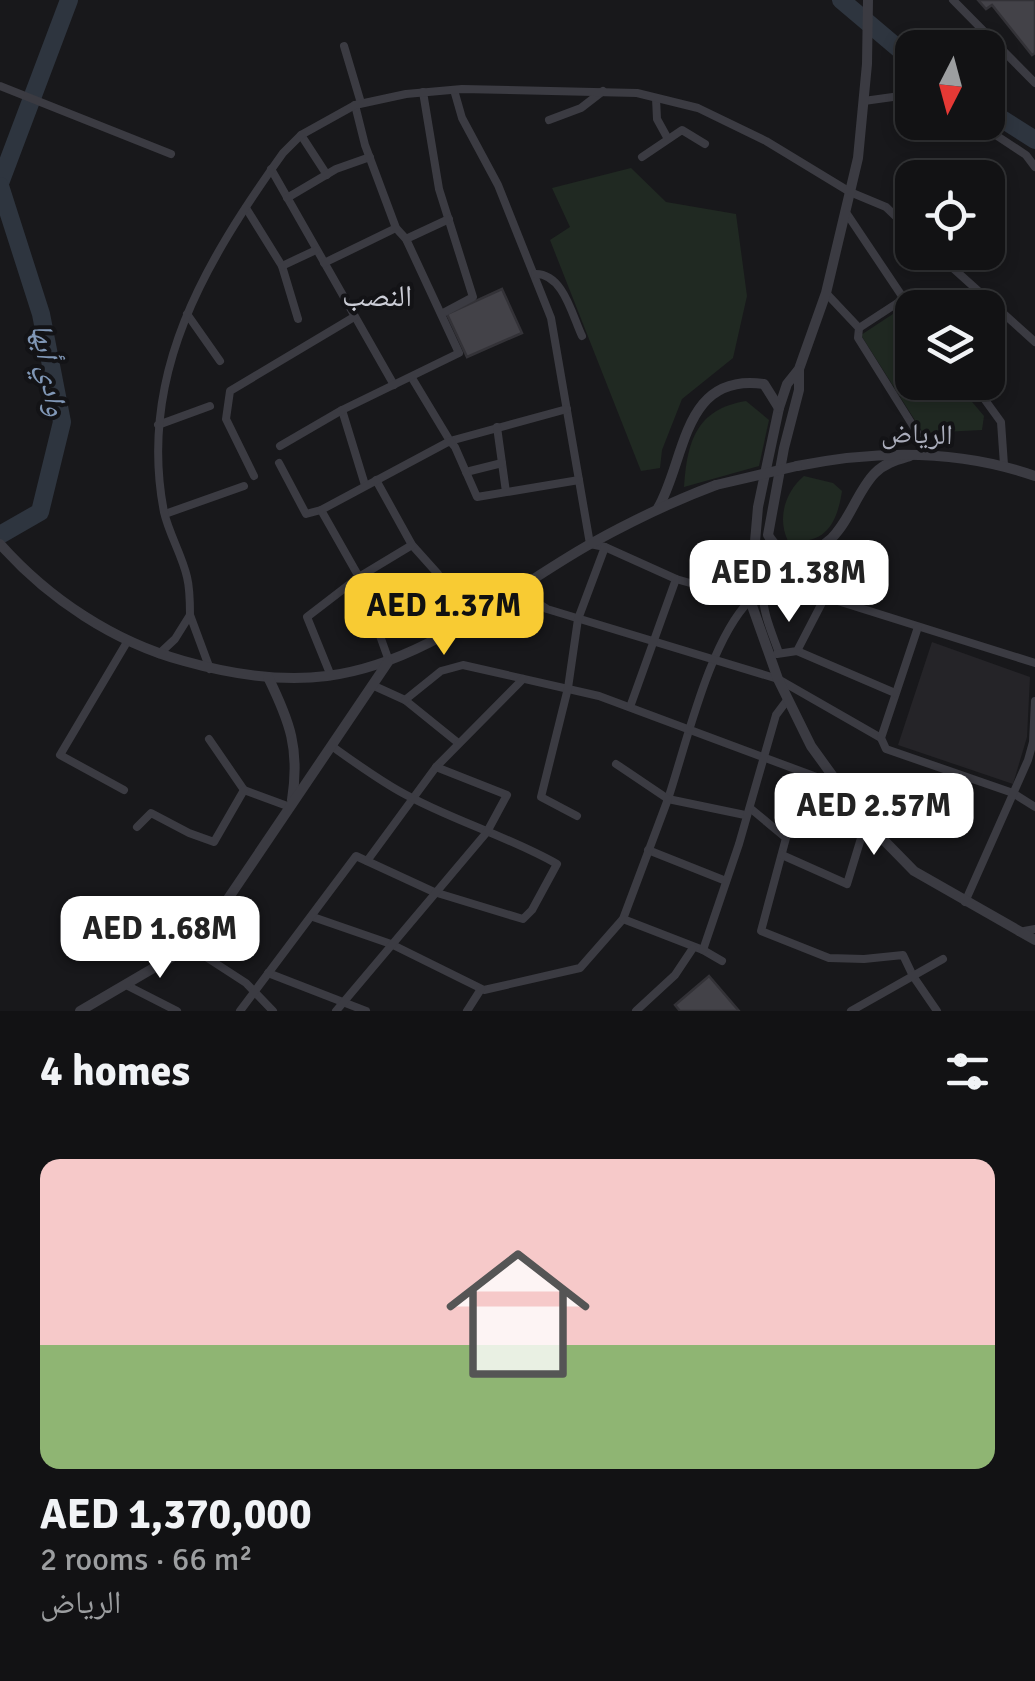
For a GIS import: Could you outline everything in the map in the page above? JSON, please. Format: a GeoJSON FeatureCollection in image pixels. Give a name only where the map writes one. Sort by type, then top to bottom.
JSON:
{"type":"FeatureCollection","features":[{"type":"Feature","properties":{"kind":"street"},"geometry":{"type":"LineString","coordinates":[[775,657],[750,600],[758,507],[779,408],[787,384],[799,369],[826,294],[850,192],[864,101],[868,0]]}},
{"type":"Feature","properties":{"kind":"street"},"geometry":{"type":"LineString","coordinates":[[952,0],[1035,83]]}},
{"type":"Feature","properties":{"kind":"street"},"geometry":{"type":"LineString","coordinates":[[280,446],[342,410],[459,353],[406,239],[396,228],[370,158],[344,46]]}},
{"type":"Feature","properties":{"kind":"street"},"geometry":{"type":"LineString","coordinates":[[0,86],[171,154]]}},
{"type":"Feature","properties":{"kind":"street"},"geometry":{"type":"LineString","coordinates":[[454,90],[462,118],[498,185],[551,318],[590,544]]}},
{"type":"Feature","properties":{"kind":"street"},"geometry":{"type":"LineString","coordinates":[[549,120],[581,108],[603,91]]}},
{"type":"Feature","properties":{"kind":"street"},"geometry":{"type":"LineString","coordinates":[[423,92],[439,189],[473,297],[443,313]]}},
{"type":"Feature","properties":{"kind":"street"},"geometry":{"type":"LineString","coordinates":[[210,668],[190,615],[188,578],[164,514],[158,426],[172,346],[199,286],[271,169],[301,135],[358,104],[423,92],[637,93],[698,108],[766,141],[895,216]]}},
{"type":"Feature","properties":{"kind":"street"},"geometry":{"type":"LineString","coordinates":[[864,101],[895,97]]}},
{"type":"Feature","properties":{"kind":"street"},"geometry":{"type":"LineString","coordinates":[[656,98],[657,118],[668,138]]}},
{"type":"Feature","properties":{"kind":"street"},"geometry":{"type":"LineString","coordinates":[[642,157],[682,130],[705,144]]}},
{"type":"Feature","properties":{"kind":"street"},"geometry":{"type":"LineString","coordinates":[[301,135],[326,175]]}},
{"type":"Feature","properties":{"kind":"street"},"geometry":{"type":"LineString","coordinates":[[1003,140],[1026,155],[1035,167]]}},
{"type":"Feature","properties":{"kind":"street"},"geometry":{"type":"LineString","coordinates":[[287,198],[326,175],[370,158]]}},
{"type":"Feature","properties":{"kind":"street"},"geometry":{"type":"LineString","coordinates":[[271,169],[394,386]]}},
{"type":"Feature","properties":{"kind":"street"},"geometry":{"type":"LineString","coordinates":[[246,208],[282,266],[298,319]]}},
{"type":"Feature","properties":{"kind":"street"},"geometry":{"type":"LineString","coordinates":[[845,211],[896,290]]}},
{"type":"Feature","properties":{"kind":"street"},"geometry":{"type":"LineString","coordinates":[[406,239],[449,219]]}},
{"type":"Feature","properties":{"kind":"street"},"geometry":{"type":"LineString","coordinates":[[324,263],[396,228]]}},
{"type":"Feature","properties":{"kind":"street"},"geometry":{"type":"LineString","coordinates":[[282,266],[316,250]]}},
{"type":"Feature","properties":{"kind":"street"},"geometry":{"type":"LineString","coordinates":[[955,270],[1035,342]]}},
{"type":"Feature","properties":{"kind":"street"},"geometry":{"type":"LineString","coordinates":[[535,274],[544,274],[557,283],[582,336]]}},
{"type":"Feature","properties":{"kind":"street"},"geometry":{"type":"LineString","coordinates":[[826,294],[859,328],[858,338],[920,436]]}},
{"type":"Feature","properties":{"kind":"street"},"geometry":{"type":"LineString","coordinates":[[859,328],[895,305]]}},
{"type":"Feature","properties":{"kind":"street"},"geometry":{"type":"LineString","coordinates":[[187,314],[220,361]]}},
{"type":"Feature","properties":{"kind":"street"},"geometry":{"type":"LineString","coordinates":[[254,476],[226,419],[230,391],[354,317]]}},
{"type":"Feature","properties":{"kind":"street"},"geometry":{"type":"LineString","coordinates":[[799,369],[799,390],[768,535],[774,545],[785,552],[802,552],[824,543],[852,514],[870,477],[885,464],[910,456]]}},
{"type":"Feature","properties":{"kind":"street"},"geometry":{"type":"LineString","coordinates":[[412,378],[455,446],[477,497],[578,480]]}},
{"type":"Feature","properties":{"kind":"street"},"geometry":{"type":"LineString","coordinates":[[658,509],[688,424],[712,396],[745,382],[764,384],[779,408]]}},
{"type":"Feature","properties":{"kind":"street"},"geometry":{"type":"LineString","coordinates":[[985,400],[1001,422],[1004,465]]}},
{"type":"Feature","properties":{"kind":"street"},"geometry":{"type":"LineString","coordinates":[[158,426],[210,406]]}},
{"type":"Feature","properties":{"kind":"street"},"geometry":{"type":"LineString","coordinates":[[279,463],[306,514],[321,510],[450,441],[568,409]]}},
{"type":"Feature","properties":{"kind":"street"},"geometry":{"type":"LineString","coordinates":[[342,410],[364,485]]}},
{"type":"Feature","properties":{"kind":"street"},"geometry":{"type":"LineString","coordinates":[[496,427],[506,492]]}},
{"type":"Feature","properties":{"kind":"street","name":"الرياض"},"geometry":{"type":"LineString","coordinates":[[590,544],[658,509],[716,486],[862,455],[960,458],[1004,465],[1035,476]]}},
{"type":"Feature","properties":{"kind":"street"},"geometry":{"type":"LineString","coordinates":[[466,472],[502,463]]}},
{"type":"Feature","properties":{"kind":"street"},"geometry":{"type":"LineString","coordinates":[[376,480],[412,545],[438,574]]}},
{"type":"Feature","properties":{"kind":"street"},"geometry":{"type":"LineString","coordinates":[[164,514],[244,486]]}},
{"type":"Feature","properties":{"kind":"street"},"geometry":{"type":"LineString","coordinates":[[321,510],[358,577],[389,661]]}},
{"type":"Feature","properties":{"kind":"street"},"geometry":{"type":"LineString","coordinates":[[0,544],[43,585],[128,642],[210,668],[268,677],[331,676],[389,661],[429,644],[590,544],[676,578],[750,600]]}},
{"type":"Feature","properties":{"kind":"street"},"geometry":{"type":"LineString","coordinates":[[331,676],[307,617],[358,577],[412,545]]}},
{"type":"Feature","properties":{"kind":"street"},"geometry":{"type":"LineString","coordinates":[[577,816],[541,797],[568,688],[578,620],[605,547]]}},
{"type":"Feature","properties":{"kind":"street"},"geometry":{"type":"LineString","coordinates":[[798,570],[802,552]]}},
{"type":"Feature","properties":{"kind":"street"},"geometry":{"type":"LineString","coordinates":[[1035,663],[825,598],[809,576],[798,570],[781,571],[766,583],[762,602],[778,679],[810,746],[838,785],[866,822],[914,871],[1035,940]]}},
{"type":"Feature","properties":{"kind":"street"},"geometry":{"type":"LineString","coordinates":[[630,707],[676,578]]}},
{"type":"Feature","properties":{"kind":"street"},"geometry":{"type":"LineString","coordinates":[[517,590],[547,609],[578,620],[778,679],[881,738],[886,749],[1013,793],[1035,807]]}},
{"type":"Feature","properties":{"kind":"street"},"geometry":{"type":"LineString","coordinates":[[796,651],[825,598]]}},
{"type":"Feature","properties":{"kind":"street"},"geometry":{"type":"LineString","coordinates":[[313,916],[391,944],[480,989],[543,979],[580,968],[623,919],[714,661],[735,614],[750,600]]}},
{"type":"Feature","properties":{"kind":"street"},"geometry":{"type":"LineString","coordinates":[[158,654],[175,640],[190,615]]}},
{"type":"Feature","properties":{"kind":"street"},"geometry":{"type":"LineString","coordinates":[[881,738],[918,627]]}},
{"type":"Feature","properties":{"kind":"street"},"geometry":{"type":"LineString","coordinates":[[124,790],[60,755],[128,642]]}},
{"type":"Feature","properties":{"kind":"street"},"geometry":{"type":"LineString","coordinates":[[775,657],[796,651],[896,693]]}},
{"type":"Feature","properties":{"kind":"street"},"geometry":{"type":"LineString","coordinates":[[80,1011],[174,956],[216,918],[389,661]]}},
{"type":"Feature","properties":{"kind":"street"},"geometry":{"type":"LineString","coordinates":[[406,700],[441,670],[452,666],[524,678],[630,707],[838,785]]}},
{"type":"Feature","properties":{"kind":"street"},"geometry":{"type":"LineString","coordinates":[[268,677],[295,741],[297,768],[290,806]]}},
{"type":"Feature","properties":{"kind":"street"},"geometry":{"type":"LineString","coordinates":[[367,861],[457,742],[524,678]]}},
{"type":"Feature","properties":{"kind":"street"},"geometry":{"type":"LineString","coordinates":[[372,685],[406,700],[457,742]]}},
{"type":"Feature","properties":{"kind":"street"},"geometry":{"type":"LineString","coordinates":[[640,1010],[698,949],[726,882],[776,715],[788,699]]}},
{"type":"Feature","properties":{"kind":"street"},"geometry":{"type":"LineString","coordinates":[[966,902],[1013,793],[1032,762],[1035,701]]}},
{"type":"Feature","properties":{"kind":"street"},"geometry":{"type":"LineString","coordinates":[[209,739],[244,790],[290,806]]}},
{"type":"Feature","properties":{"kind":"street"},"geometry":{"type":"LineString","coordinates":[[240,1011],[356,856],[434,892],[523,919],[532,910],[556,864],[506,836],[486,832],[414,798],[332,747]]}},
{"type":"Feature","properties":{"kind":"street"},"geometry":{"type":"LineString","coordinates":[[616,764],[668,799],[748,811],[786,838],[761,931],[828,958],[903,954],[936,1011]]}},
{"type":"Feature","properties":{"kind":"street"},"geometry":{"type":"LineString","coordinates":[[336,1011],[486,832],[507,795],[436,767]]}},
{"type":"Feature","properties":{"kind":"street"},"geometry":{"type":"LineString","coordinates":[[137,827],[151,813],[214,842],[244,790]]}},
{"type":"Feature","properties":{"kind":"street"},"geometry":{"type":"LineString","coordinates":[[782,856],[847,884],[866,822]]}},
{"type":"Feature","properties":{"kind":"street"},"geometry":{"type":"LineString","coordinates":[[648,850],[726,882]]}},
{"type":"Feature","properties":{"kind":"street"},"geometry":{"type":"LineString","coordinates":[[623,919],[722,961]]}},
{"type":"Feature","properties":{"kind":"street"},"geometry":{"type":"LineString","coordinates":[[1019,932],[1035,929]]}},
{"type":"Feature","properties":{"kind":"street"},"geometry":{"type":"LineString","coordinates":[[186,944],[254,992],[272,1011]]}},
{"type":"Feature","properties":{"kind":"street"},"geometry":{"type":"LineString","coordinates":[[851,1011],[943,959]]}},
{"type":"Feature","properties":{"kind":"street"},"geometry":{"type":"LineString","coordinates":[[268,973],[366,1011]]}},
{"type":"Feature","properties":{"kind":"street"},"geometry":{"type":"LineString","coordinates":[[126,985],[177,1011]]}},
{"type":"Feature","properties":{"kind":"street"},"geometry":{"type":"LineString","coordinates":[[467,1011],[480,989]]}},
{"type":"Feature","properties":{"kind":"shaded area"},"geometry":{"type":"Polygon","coordinates":[[[631,168],[666,202],[736,214],[747,296],[733,358],[682,399],[662,450],[660,468],[641,471],[550,240],[570,227],[552,188],[631,168]]]}},
{"type":"Feature","properties":{"kind":"shaded area"},"geometry":{"type":"Polygon","coordinates":[[[895,313],[895,389],[861,335],[895,313]]]}},
{"type":"Feature","properties":{"kind":"shaded area"},"geometry":{"type":"Polygon","coordinates":[[[902,400],[970,400],[984,416],[982,430],[923,433],[902,400]]]}},
{"type":"Feature","properties":{"kind":"shaded area"},"geometry":{"type":"Polygon","coordinates":[[[746,401],[769,420],[759,466],[684,487],[697,430],[716,411],[746,401]]]}},
{"type":"Feature","properties":{"kind":"shaded area"},"geometry":{"type":"Polygon","coordinates":[[[804,476],[833,483],[842,491],[840,502],[827,530],[812,539],[788,541],[783,523],[785,506],[804,476]]]}},
{"type":"Feature","properties":{"kind":"shaded area"},"geometry":{"type":"Polygon","coordinates":[[[932,642],[1030,677],[1027,737],[1013,784],[898,745],[932,642]]]}},
{"type":"Feature","properties":{"kind":"building"},"geometry":{"type":"Polygon","coordinates":[[[978,0],[1035,0],[1035,53],[1032,55],[992,5],[986,9],[978,0]]]}},
{"type":"Feature","properties":{"kind":"building"},"geometry":{"type":"Polygon","coordinates":[[[502,289],[522,333],[467,357],[447,314],[502,289]]]}},
{"type":"Feature","properties":{"kind":"building"},"geometry":{"type":"Polygon","coordinates":[[[709,976],[739,1011],[680,1011],[675,1005],[709,976]]]}},
{"type":"Feature","properties":{"kind":"waterway","name":"وادي أبها"},"geometry":{"type":"LineString","coordinates":[[0,183],[69,0]]}},
{"type":"Feature","properties":{"kind":"waterway","name":"وادي أبها"},"geometry":{"type":"LineString","coordinates":[[841,0],[895,46]]}},
{"type":"Feature","properties":{"kind":"waterway","name":"وادي أبها"},"geometry":{"type":"LineString","coordinates":[[1005,121],[1035,140]]}},
{"type":"Feature","properties":{"kind":"waterway","name":"وادي أبها"},"geometry":{"type":"LineString","coordinates":[[0,186],[41,314],[62,422],[40,512],[0,535]]}},
{"type":"Feature","properties":{"kind":"district","name":"النصب"},"geometry":{"type":"Point","coordinates":[377,296]}}]}
